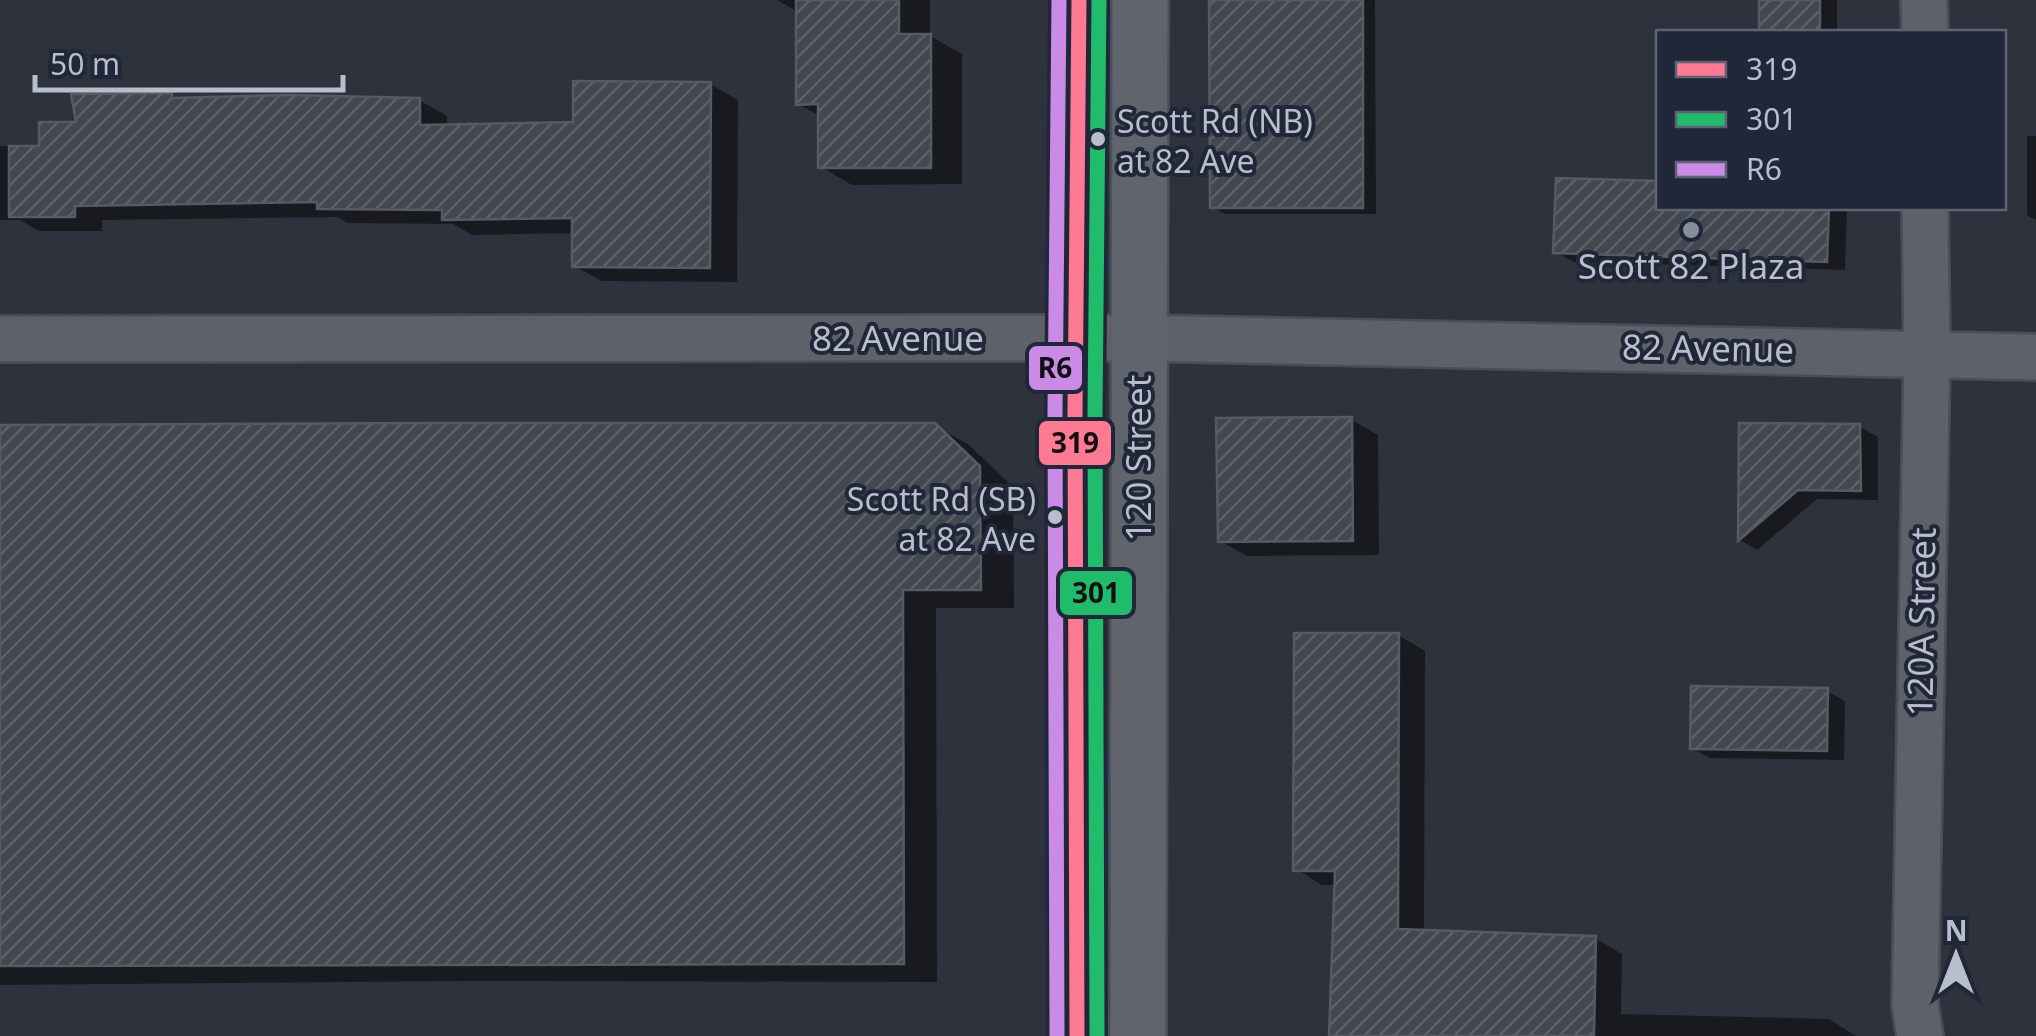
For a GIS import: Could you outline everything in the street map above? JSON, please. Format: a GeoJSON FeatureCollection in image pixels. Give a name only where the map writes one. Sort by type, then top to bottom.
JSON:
{"type":"FeatureCollection","features":[{"type":"Feature","properties":{"kind":"main road","name":"120 Street"},"geometry":{"type":"LineString","coordinates":[[1077,1036],[1076,339],[1080,0]]}},
{"type":"Feature","properties":{"kind":"main road","name":"120 Street"},"geometry":{"type":"LineString","coordinates":[[1138,1036],[1140,0]]}},
{"type":"Feature","properties":{"kind":"street"},"geometry":{"type":"LineString","coordinates":[[1924,0],[1925,30]]}},
{"type":"Feature","properties":{"kind":"street","name":"120A Street"},"geometry":{"type":"LineString","coordinates":[[1920,1036],[1915,1005],[1927,354],[1925,210]]}},
{"type":"Feature","properties":{"kind":"street","name":"82 Avenue"},"geometry":{"type":"LineString","coordinates":[[0,339],[1139,338],[2036,357]]}},
{"type":"Feature","properties":{"kind":"building"},"geometry":{"type":"Polygon","coordinates":[[[796,0],[899,0],[899,34],[931,34],[931,168],[818,168],[818,104],[796,105],[796,0]]]}},
{"type":"Feature","properties":{"kind":"building"},"geometry":{"type":"Polygon","coordinates":[[[1209,0],[1363,0],[1363,208],[1210,208],[1209,0]]]}},
{"type":"Feature","properties":{"kind":"building"},"geometry":{"type":"Polygon","coordinates":[[[1759,0],[1820,0],[1820,30],[1759,30],[1759,0]]]}},
{"type":"Feature","properties":{"kind":"building"},"geometry":{"type":"Polygon","coordinates":[[[573,81],[711,82],[710,268],[572,267],[572,218],[442,220],[442,210],[317,209],[317,202],[75,206],[75,217],[9,217],[9,146],[39,146],[39,122],[76,122],[71,94],[420,98],[420,125],[573,122],[573,81]]]}},
{"type":"Feature","properties":{"kind":"building","name":"Scott 82 Plaza"},"geometry":{"type":"Polygon","coordinates":[[[1556,178],[1656,181],[1656,210],[1829,210],[1827,262],[1553,253],[1556,178]]]}},
{"type":"Feature","properties":{"kind":"building"},"geometry":{"type":"Polygon","coordinates":[[[1352,417],[1353,541],[1218,542],[1216,418],[1352,417]]]}},
{"type":"Feature","properties":{"kind":"building"},"geometry":{"type":"Polygon","coordinates":[[[935,423],[980,466],[981,590],[903,590],[904,964],[0,966],[0,425],[935,423]]]}},
{"type":"Feature","properties":{"kind":"building"},"geometry":{"type":"Polygon","coordinates":[[[1739,423],[1860,424],[1861,491],[1798,490],[1738,541],[1739,423]]]}},
{"type":"Feature","properties":{"kind":"building"},"geometry":{"type":"Polygon","coordinates":[[[1294,633],[1399,633],[1398,929],[1596,936],[1594,1036],[1329,1036],[1335,871],[1293,871],[1294,633]]]}},
{"type":"Feature","properties":{"kind":"building"},"geometry":{"type":"Polygon","coordinates":[[[1691,686],[1828,688],[1827,751],[1690,749],[1691,686]]]}},
{"type":"Feature","properties":{"kind":"transit line","name":"R6"},"geometry":{"type":"LineString","coordinates":[[1057,1036],[1055,412],[1059,0]]}},
{"type":"Feature","properties":{"kind":"transit line","name":"319"},"geometry":{"type":"LineString","coordinates":[[1077,1036],[1075,412],[1079,0]]}},
{"type":"Feature","properties":{"kind":"transit line","name":"301"},"geometry":{"type":"LineString","coordinates":[[1097,1036],[1095,412],[1099,0]]}},
{"type":"Feature","properties":{"kind":"place","name":"Scott Rd (NB) at 82 Ave"},"geometry":{"type":"Point","coordinates":[1098,139]}},
{"type":"Feature","properties":{"kind":"place","name":"Scott 82 Plaza"},"geometry":{"type":"Point","coordinates":[1691,230]}},
{"type":"Feature","properties":{"kind":"place","name":"Scott Rd (SB) at 82 Ave"},"geometry":{"type":"Point","coordinates":[1055,517]}}]}
